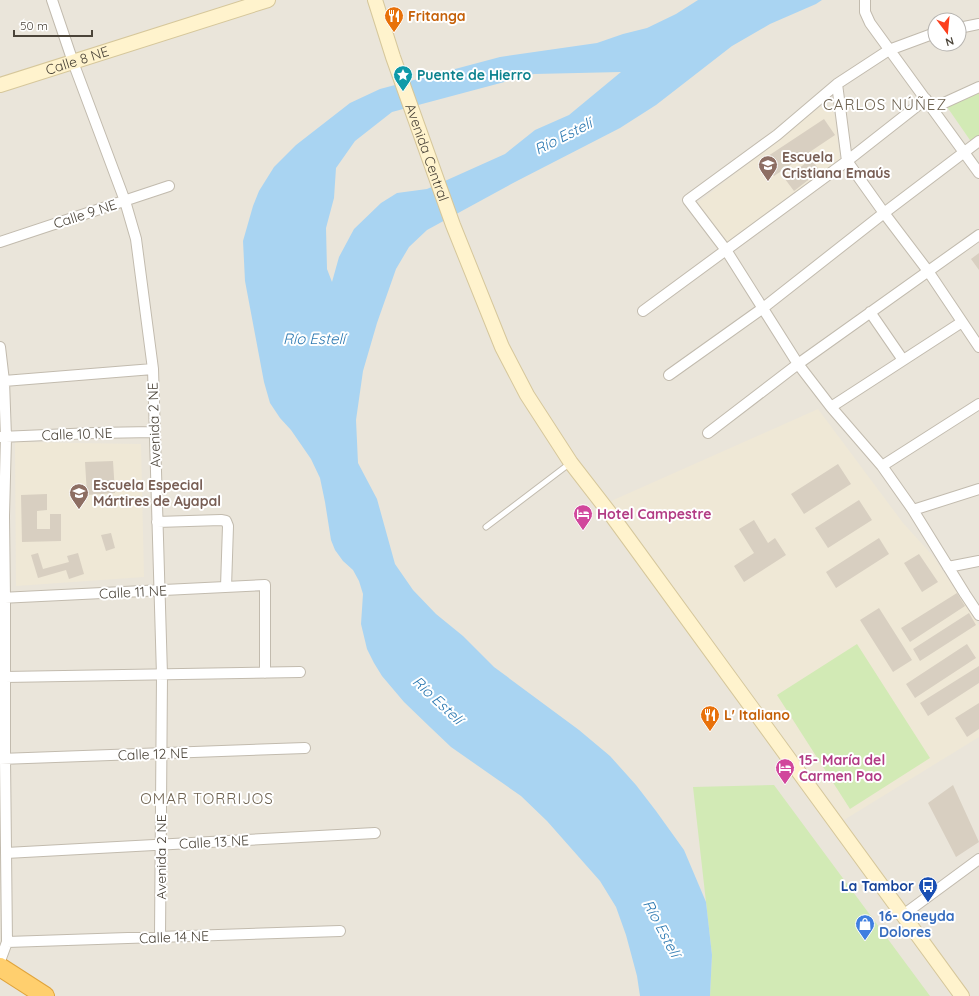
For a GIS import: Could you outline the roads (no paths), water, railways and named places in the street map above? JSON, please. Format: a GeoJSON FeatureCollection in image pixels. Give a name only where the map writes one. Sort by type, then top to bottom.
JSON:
{"type":"FeatureCollection","features":[{"type":"Feature","properties":{"kind":"highway"},"geometry":{"type":"LineString","coordinates":[[0,967],[45,996]]}},
{"type":"Feature","properties":{"kind":"street","name":"Avenida 2 NE"},"geometry":{"type":"LineString","coordinates":[[52,0],[73,62],[125,201],[136,239],[153,369],[162,675],[160,937]]}},
{"type":"Feature","properties":{"kind":"street","name":"Calle 8 NE"},"geometry":{"type":"LineString","coordinates":[[0,85],[73,62],[239,4],[268,0]]}},
{"type":"Feature","properties":{"kind":"street"},"geometry":{"type":"LineString","coordinates":[[865,0],[865,12],[870,24],[933,108],[979,173]]}},
{"type":"Feature","properties":{"kind":"street","name":"Avenida Central"},"geometry":{"type":"LineString","coordinates":[[379,1],[394,57],[453,225],[500,341],[527,395],[571,463],[612,516],[962,996]]}},
{"type":"Feature","properties":{"kind":"street"},"geometry":{"type":"LineString","coordinates":[[967,26],[979,24]]}},
{"type":"Feature","properties":{"kind":"street"},"geometry":{"type":"LineString","coordinates":[[927,36],[889,50],[838,84],[777,135],[688,200],[726,250],[798,364],[831,407],[882,466],[913,510],[979,615]]}},
{"type":"Feature","properties":{"kind":"street"},"geometry":{"type":"LineString","coordinates":[[838,84],[847,161],[884,214],[928,271],[979,347]]}},
{"type":"Feature","properties":{"kind":"street"},"geometry":{"type":"LineString","coordinates":[[933,108],[979,87]]}},
{"type":"Feature","properties":{"kind":"street"},"geometry":{"type":"LineString","coordinates":[[643,311],[847,161],[926,99]]}},
{"type":"Feature","properties":{"kind":"street"},"geometry":{"type":"LineString","coordinates":[[669,375],[763,308],[979,141]]}},
{"type":"Feature","properties":{"kind":"street","name":"Calle 9 NE"},"geometry":{"type":"LineString","coordinates":[[0,242],[169,186]]}},
{"type":"Feature","properties":{"kind":"street"},"geometry":{"type":"LineString","coordinates":[[708,433],[798,364],[979,235]]}},
{"type":"Feature","properties":{"kind":"street"},"geometry":{"type":"LineString","coordinates":[[870,312],[903,360]]}},
{"type":"Feature","properties":{"kind":"street"},"geometry":{"type":"LineString","coordinates":[[831,407],[962,322]]}},
{"type":"Feature","properties":{"kind":"street"},"geometry":{"type":"LineString","coordinates":[[0,347],[4,381],[2,516],[5,677],[2,759],[6,854],[7,942],[0,961]]}},
{"type":"Feature","properties":{"kind":"street"},"geometry":{"type":"LineString","coordinates":[[4,381],[153,369]]}},
{"type":"Feature","properties":{"kind":"street"},"geometry":{"type":"LineString","coordinates":[[882,466],[979,404]]}},
{"type":"Feature","properties":{"kind":"street","name":"Calle 10 NE"},"geometry":{"type":"LineString","coordinates":[[3,437],[154,432]]}},
{"type":"Feature","properties":{"kind":"street"},"geometry":{"type":"LineString","coordinates":[[913,510],[979,489]]}},
{"type":"Feature","properties":{"kind":"street"},"geometry":{"type":"LineString","coordinates":[[158,522],[226,521],[228,526],[226,587]]}},
{"type":"Feature","properties":{"kind":"street"},"geometry":{"type":"LineString","coordinates":[[948,567],[979,561]]}},
{"type":"Feature","properties":{"kind":"street","name":"Calle 11 NE"},"geometry":{"type":"LineString","coordinates":[[3,598],[265,585],[265,673]]}},
{"type":"Feature","properties":{"kind":"street"},"geometry":{"type":"LineString","coordinates":[[5,677],[300,672]]}},
{"type":"Feature","properties":{"kind":"street","name":"Calle 12 NE"},"geometry":{"type":"LineString","coordinates":[[2,759],[305,748]]}},
{"type":"Feature","properties":{"kind":"street","name":"Calle 13 NE"},"geometry":{"type":"LineString","coordinates":[[6,854],[375,833]]}},
{"type":"Feature","properties":{"kind":"street"},"geometry":{"type":"LineString","coordinates":[[903,915],[979,859]]}},
{"type":"Feature","properties":{"kind":"street","name":"Calle 14 NE"},"geometry":{"type":"LineString","coordinates":[[7,942],[340,932]]}},
{"type":"Feature","properties":{"kind":"lane"},"geometry":{"type":"LineString","coordinates":[[486,527],[558,471],[571,463]]}},
{"type":"Feature","properties":{"kind":"water","name":"Río Estelí"},"geometry":{"type":"Polygon","coordinates":[[[698,0],[822,0],[770,24],[732,46],[656,105],[620,128],[515,182],[427,230],[409,247],[396,269],[377,323],[363,371],[356,420],[358,463],[377,499],[395,564],[413,590],[436,614],[463,636],[494,667],[579,730],[610,756],[636,785],[684,850],[706,902],[712,955],[710,996],[640,996],[637,976],[626,935],[616,907],[600,881],[547,821],[521,796],[451,747],[404,702],[382,676],[374,663],[367,649],[361,624],[363,594],[359,581],[353,570],[343,561],[335,550],[331,540],[320,478],[311,459],[270,403],[264,382],[245,281],[243,241],[259,191],[274,167],[296,145],[350,103],[380,89],[500,57],[597,43],[647,28],[676,14],[698,0]],[[621,72],[534,74],[392,112],[355,141],[336,168],[334,198],[326,228],[327,269],[332,282],[339,257],[354,229],[381,203],[397,193],[427,189],[505,154],[535,130],[569,115],[621,72]]]}},
{"type":"Feature","properties":{"kind":"place","name":"Fritanga"},"geometry":{"type":"Point","coordinates":[394,33]}},
{"type":"Feature","properties":{"kind":"place","name":"Puente de Hierro"},"geometry":{"type":"Point","coordinates":[403,92]}},
{"type":"Feature","properties":{"kind":"place","name":"Escuela Cristiana Emaús"},"geometry":{"type":"Point","coordinates":[768,182]}},
{"type":"Feature","properties":{"kind":"place","name":"Escuela Especial Mártires de Ayapal"},"geometry":{"type":"Point","coordinates":[79,510]}},
{"type":"Feature","properties":{"kind":"place","name":"Hotel Campestre"},"geometry":{"type":"Point","coordinates":[583,531]}},
{"type":"Feature","properties":{"kind":"place","name":"L' Italiano"},"geometry":{"type":"Point","coordinates":[710,732]}},
{"type":"Feature","properties":{"kind":"place","name":"15- María del Carmen Pao"},"geometry":{"type":"Point","coordinates":[785,785]}},
{"type":"Feature","properties":{"kind":"place","name":"La Tambor"},"geometry":{"type":"Point","coordinates":[928,903]}},
{"type":"Feature","properties":{"kind":"place","name":"16- Oneyda Dolores"},"geometry":{"type":"Point","coordinates":[865,941]}},
{"type":"Feature","properties":{"kind":"district","name":"CARLOS NÚÑEZ"},"geometry":{"type":"Point","coordinates":[885,104]}},
{"type":"Feature","properties":{"kind":"district","name":"OMAR TORRIJOS"},"geometry":{"type":"Point","coordinates":[207,798]}}]}
